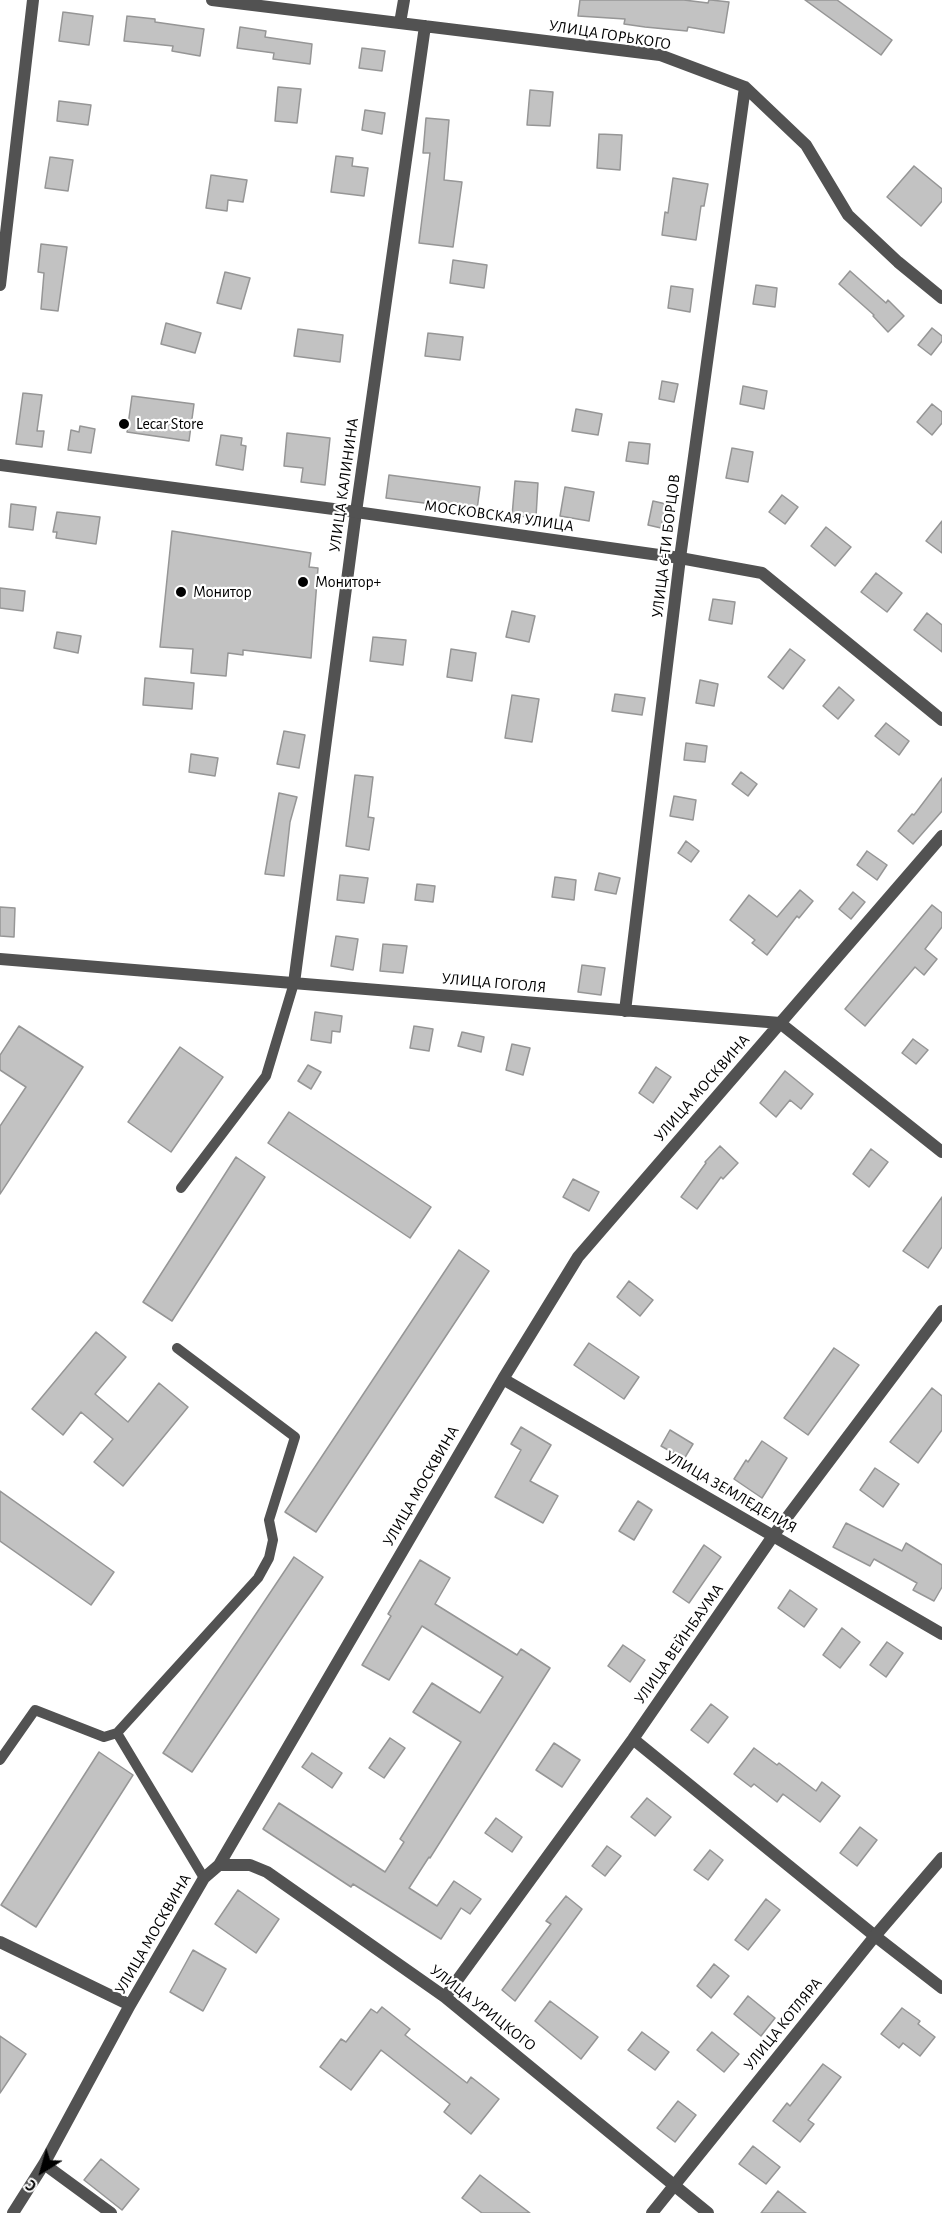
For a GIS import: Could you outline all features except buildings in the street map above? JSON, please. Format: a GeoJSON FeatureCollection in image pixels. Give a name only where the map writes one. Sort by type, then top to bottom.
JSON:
{"type":"FeatureCollection","features":[{"type":"Feature","properties":{"kind":"street"},"geometry":{"type":"LineString","coordinates":[[0,285],[33,0]]}},
{"type":"Feature","properties":{"kind":"street","name":"УЛИЦА ГОРЬКОГО"},"geometry":{"type":"LineString","coordinates":[[212,0],[660,55],[745,87],[806,146],[848,215],[898,262],[942,298]]}},
{"type":"Feature","properties":{"kind":"street"},"geometry":{"type":"LineString","coordinates":[[400,23],[404,0]]}},
{"type":"Feature","properties":{"kind":"street","name":"УЛИЦА КАЛИНИНА"},"geometry":{"type":"LineString","coordinates":[[294,983],[356,512],[425,26]]}},
{"type":"Feature","properties":{"kind":"street","name":"УЛИЦА 6-ТИ БОРЦОВ"},"geometry":{"type":"LineString","coordinates":[[625,1011],[680,558],[745,87]]}},
{"type":"Feature","properties":{"kind":"street","name":"МОСКОВСКАЯ УЛИЦА"},"geometry":{"type":"LineString","coordinates":[[0,465],[356,512],[680,558],[762,573],[942,720]]}},
{"type":"Feature","properties":{"kind":"street","name":"УЛИЦА МОСКВИНА"},"geometry":{"type":"LineString","coordinates":[[13,2213],[44,2164],[130,2005],[204,1878],[219,1865],[503,1379],[578,1257],[942,836]]}},
{"type":"Feature","properties":{"kind":"street","name":"УЛИЦА ГОГОЛЯ"},"geometry":{"type":"LineString","coordinates":[[0,959],[780,1023]]}},
{"type":"Feature","properties":{"kind":"street"},"geometry":{"type":"LineString","coordinates":[[780,1023],[942,1152]]}},
{"type":"Feature","properties":{"kind":"street","name":"УЛИЦА ВЕЙНБАУМА"},"geometry":{"type":"LineString","coordinates":[[445,1997],[633,1739],[773,1536],[942,1311]]}},
{"type":"Feature","properties":{"kind":"street","name":"УЛИЦА ЗЕМЛЕДЕЛИЯ"},"geometry":{"type":"LineString","coordinates":[[503,1379],[942,1634]]}},
{"type":"Feature","properties":{"kind":"street"},"geometry":{"type":"LineString","coordinates":[[633,1739],[942,1988]]}},
{"type":"Feature","properties":{"kind":"street","name":"УЛИЦА КОТЛЯРА"},"geometry":{"type":"LineString","coordinates":[[652,2213],[875,1936],[942,1858]]}},
{"type":"Feature","properties":{"kind":"street","name":"УЛИЦА УРИЦКОГО"},"geometry":{"type":"LineString","coordinates":[[219,1865],[250,1865],[267,1872],[445,1997],[708,2213]]}},
{"type":"Feature","properties":{"kind":"street"},"geometry":{"type":"LineString","coordinates":[[0,1942],[130,2005]]}},
{"type":"Feature","properties":{"kind":"street"},"geometry":{"type":"LineString","coordinates":[[44,2164],[111,2213]]}},
{"type":"Feature","properties":{"kind":"lane"},"geometry":{"type":"LineString","coordinates":[[181,1188],[266,1076],[294,983]]}},
{"type":"Feature","properties":{"kind":"lane"},"geometry":{"type":"LineString","coordinates":[[0,1760],[35,1710],[104,1737],[117,1733],[258,1578],[269,1558],[273,1540],[269,1520],[295,1437],[177,1348]]}},
{"type":"Feature","properties":{"kind":"lane"},"geometry":{"type":"LineString","coordinates":[[117,1733],[204,1878]]}},
{"type":"Feature","properties":{"kind":"place","name":"Lecar Store"},"geometry":{"type":"Point","coordinates":[124,424]}},
{"type":"Feature","properties":{"kind":"place","name":"Монитор+"},"geometry":{"type":"Point","coordinates":[303,582]}},
{"type":"Feature","properties":{"kind":"place","name":"Монитор"},"geometry":{"type":"Point","coordinates":[181,592]}}]}
